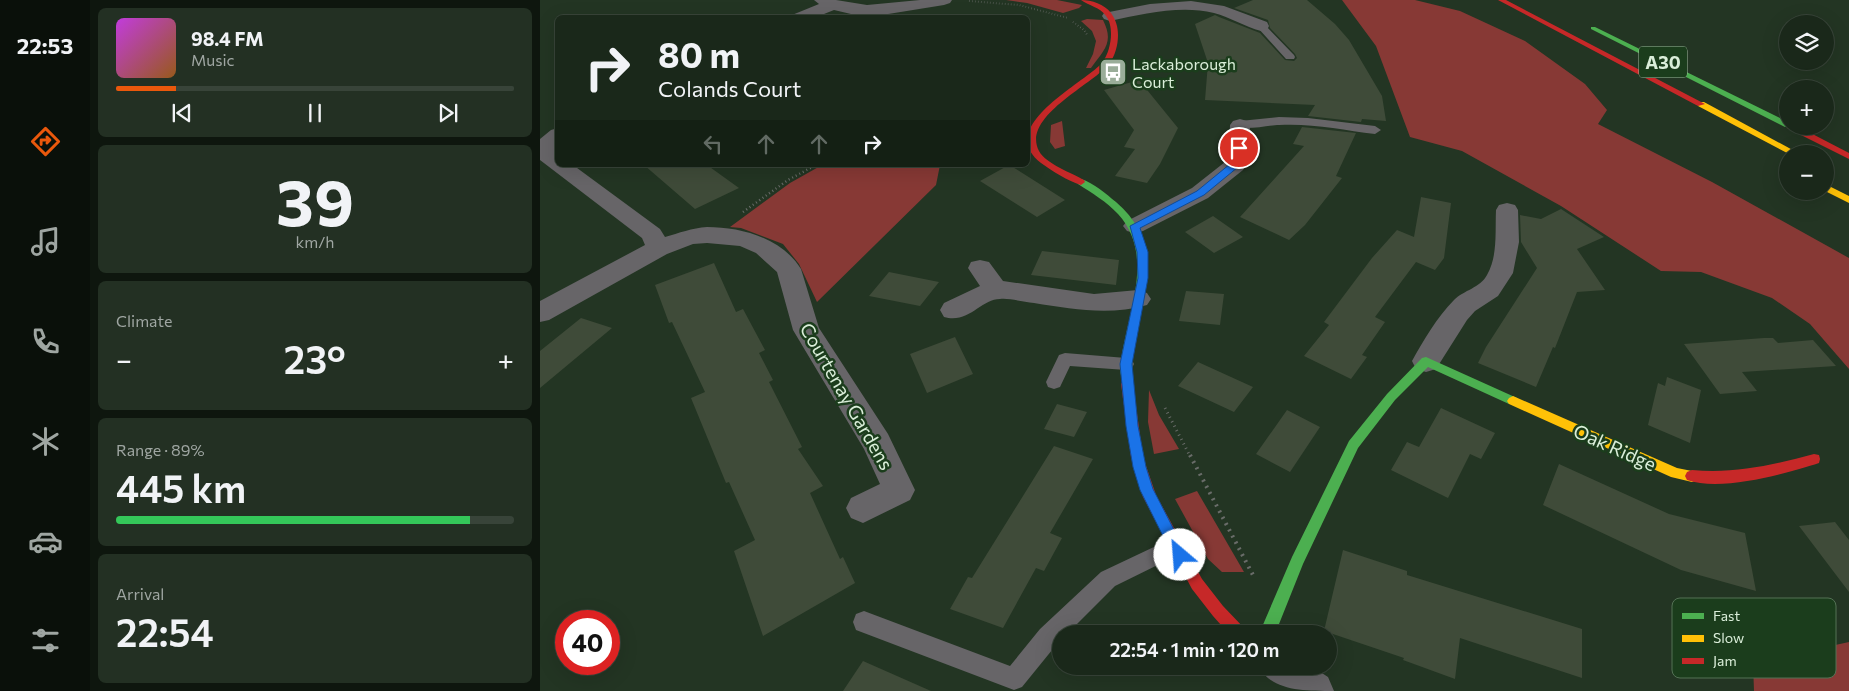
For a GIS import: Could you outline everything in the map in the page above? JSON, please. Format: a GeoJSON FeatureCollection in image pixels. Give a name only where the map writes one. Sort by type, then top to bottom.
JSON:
{"type":"FeatureCollection","features":[{"type":"Feature","properties":{"kind":"main road"},"geometry":{"type":"LineString","coordinates":[[1084,0],[1104,9],[1114,22],[1116,30],[1111,57],[1102,67],[1032,122],[1033,149],[1040,158],[1081,181],[1119,208],[1135,226],[1142,252],[1143,278],[1126,364],[1132,426],[1139,467],[1146,490],[1175,546],[1211,604],[1231,625]]}},
{"type":"Feature","properties":{"kind":"main road","name":"A30"},"geometry":{"type":"LineString","coordinates":[[1502,0],[1779,145]]}},
{"type":"Feature","properties":{"kind":"main road","name":"A30"},"geometry":{"type":"LineString","coordinates":[[1583,22],[1779,121]]}},
{"type":"Feature","properties":{"kind":"main road"},"geometry":{"type":"LineString","coordinates":[[1613,59],[1718,126]]}},
{"type":"Feature","properties":{"kind":"main road","name":"A30"},"geometry":{"type":"LineString","coordinates":[[1807,135],[1849,156]]}},
{"type":"Feature","properties":{"kind":"main road"},"geometry":{"type":"LineString","coordinates":[[1834,192],[1849,200]]}},
{"type":"Feature","properties":{"kind":"main road"},"geometry":{"type":"LineString","coordinates":[[1271,625],[1297,562],[1353,445],[1391,397],[1426,361]]}},
{"type":"Feature","properties":{"kind":"main road","name":"Oak Ridge"},"geometry":{"type":"LineString","coordinates":[[1426,361],[1544,416],[1676,473],[1724,479],[1745,477],[1778,471],[1814,459]]}},
{"type":"Feature","properties":{"kind":"street"},"geometry":{"type":"LineString","coordinates":[[804,15],[827,3],[851,9],[872,10],[940,1]]}},
{"type":"Feature","properties":{"kind":"street"},"geometry":{"type":"LineString","coordinates":[[1110,16],[1161,8],[1195,6],[1216,8],[1261,26]]}},
{"type":"Feature","properties":{"kind":"street"},"geometry":{"type":"LineString","coordinates":[[1135,226],[1200,193],[1235,165],[1239,148],[1240,126]]}},
{"type":"Feature","properties":{"kind":"street"},"geometry":{"type":"LineString","coordinates":[[555,137],[544,146],[547,155],[555,162]]}},
{"type":"Feature","properties":{"kind":"street"},"geometry":{"type":"LineString","coordinates":[[562,167],[652,234],[658,248]]}},
{"type":"Feature","properties":{"kind":"street"},"geometry":{"type":"LineString","coordinates":[[1426,361],[1464,306],[1491,289],[1500,272],[1507,250],[1507,210]]}},
{"type":"Feature","properties":{"kind":"street","name":"Courtenay Gardens"},"geometry":{"type":"LineString","coordinates":[[540,313],[658,248],[690,238],[716,236],[744,238],[765,247],[789,269],[806,330],[877,443],[899,490],[863,508]]}},
{"type":"Feature","properties":{"kind":"street"},"geometry":{"type":"LineString","coordinates":[[980,268],[995,289]]}},
{"type":"Feature","properties":{"kind":"street"},"geometry":{"type":"LineString","coordinates":[[953,310],[995,289],[1094,303],[1138,300]]}},
{"type":"Feature","properties":{"kind":"street"},"geometry":{"type":"LineString","coordinates":[[1290,675],[1314,691]]}},
{"type":"Feature","properties":{"kind":"lane"},"geometry":{"type":"LineString","coordinates":[[1261,26],[1290,57]]}},
{"type":"Feature","properties":{"kind":"lane"},"geometry":{"type":"LineString","coordinates":[[1240,126],[1280,121],[1308,122],[1375,130]]}},
{"type":"Feature","properties":{"kind":"lane"},"geometry":{"type":"LineString","coordinates":[[1054,382],[1065,359],[1126,364]]}},
{"type":"Feature","properties":{"kind":"lane"},"geometry":{"type":"LineString","coordinates":[[864,622],[1014,679],[1048,636],[1108,579],[1175,546]]}},
{"type":"Feature","properties":{"kind":"path"},"geometry":{"type":"LineString","coordinates":[[940,1],[1006,2],[1041,9],[1067,18],[1084,30],[1091,41],[1087,56],[1079,68],[1087,78]]}},
{"type":"Feature","properties":{"kind":"path"},"geometry":{"type":"LineString","coordinates":[[716,236],[728,223],[781,186],[813,167]]}},
{"type":"Feature","properties":{"kind":"path"},"geometry":{"type":"LineString","coordinates":[[1163,404],[1275,615]]}},
{"type":"Feature","properties":{"kind":"shaded area"},"geometry":{"type":"Polygon","coordinates":[[[1006,0],[1057,0],[1082,5],[1079,8],[1063,13],[1027,3],[1006,0]]]}},
{"type":"Feature","properties":{"kind":"shaded area"},"geometry":{"type":"Polygon","coordinates":[[[1342,0],[1415,0],[1460,11],[1525,41],[1585,84],[1607,110],[1598,124],[1712,182],[1849,258],[1849,369],[1810,324],[1772,298],[1701,272],[1661,271],[1561,206],[1462,151],[1410,137],[1376,46],[1342,0]]]}},
{"type":"Feature","properties":{"kind":"shaded area"},"geometry":{"type":"Polygon","coordinates":[[[1087,19],[1103,20],[1108,34],[1104,50],[1091,68],[1086,68],[1093,54],[1096,41],[1092,31],[1081,21],[1087,19]]]}},
{"type":"Feature","properties":{"kind":"shaded area"},"geometry":{"type":"Polygon","coordinates":[[[1062,121],[1065,146],[1055,149],[1050,142],[1051,125],[1062,121]]]}},
{"type":"Feature","properties":{"kind":"shaded area"},"geometry":{"type":"Polygon","coordinates":[[[818,167],[940,167],[936,185],[817,302],[799,264],[783,244],[741,228],[730,227],[790,183],[818,167]]]}},
{"type":"Feature","properties":{"kind":"shaded area"},"geometry":{"type":"Polygon","coordinates":[[[1149,390],[1159,415],[1179,449],[1154,454],[1148,422],[1149,390]]]}},
{"type":"Feature","properties":{"kind":"shaded area"},"geometry":{"type":"Polygon","coordinates":[[[1197,491],[1244,572],[1222,572],[1208,559],[1175,499],[1197,491]]]}},
{"type":"Feature","properties":{"kind":"shaded area"},"geometry":{"type":"Polygon","coordinates":[[[1849,642],[1849,691],[1754,691],[1754,678],[1836,678],[1836,645],[1849,642]]]}},
{"type":"Feature","properties":{"kind":"building"},"geometry":{"type":"Polygon","coordinates":[[[1253,0],[1307,0],[1335,24],[1349,40],[1382,96],[1386,121],[1362,119],[1361,122],[1308,116],[1315,105],[1205,100],[1208,63],[1195,24],[1215,15],[1260,33],[1285,60],[1294,61],[1297,58],[1270,28],[1268,20],[1234,8],[1253,0]]]}},
{"type":"Feature","properties":{"kind":"building"},"geometry":{"type":"Polygon","coordinates":[[[1139,80],[1178,128],[1160,164],[1147,183],[1115,176],[1135,149],[1124,147],[1134,130],[1104,90],[1139,80]]]}},
{"type":"Feature","properties":{"kind":"building"},"geometry":{"type":"Polygon","coordinates":[[[1302,127],[1356,133],[1336,176],[1342,178],[1305,225],[1289,240],[1240,217],[1304,146],[1293,144],[1302,127]]]}},
{"type":"Feature","properties":{"kind":"building"},"geometry":{"type":"Polygon","coordinates":[[[646,167],[710,167],[739,188],[695,209],[646,167]]]}},
{"type":"Feature","properties":{"kind":"building"},"geometry":{"type":"Polygon","coordinates":[[[1005,167],[1012,167],[1065,200],[1037,217],[980,181],[1005,167]]]}},
{"type":"Feature","properties":{"kind":"building"},"geometry":{"type":"Polygon","coordinates":[[[1421,197],[1451,203],[1444,258],[1435,270],[1416,262],[1375,317],[1385,322],[1362,355],[1367,357],[1351,379],[1304,356],[1329,325],[1324,322],[1372,258],[1397,230],[1414,237],[1421,197]]]}},
{"type":"Feature","properties":{"kind":"building"},"geometry":{"type":"Polygon","coordinates":[[[1561,209],[1604,237],[1577,249],[1605,290],[1577,292],[1555,348],[1553,347],[1536,387],[1478,363],[1486,347],[1537,268],[1521,242],[1520,215],[1541,219],[1561,209]]]}},
{"type":"Feature","properties":{"kind":"building"},"geometry":{"type":"Polygon","coordinates":[[[1213,216],[1243,237],[1214,253],[1185,232],[1213,216]]]}},
{"type":"Feature","properties":{"kind":"building"},"geometry":{"type":"Polygon","coordinates":[[[1042,251],[1119,260],[1116,285],[1031,275],[1042,251]]]}},
{"type":"Feature","properties":{"kind":"building"},"geometry":{"type":"Polygon","coordinates":[[[714,263],[736,312],[743,309],[765,350],[759,353],[773,380],[769,382],[802,447],[798,449],[823,486],[810,493],[840,559],[843,557],[855,583],[763,636],[734,551],[755,540],[729,482],[726,483],[691,398],[705,392],[672,322],[669,323],[655,285],[714,263]]]}},
{"type":"Feature","properties":{"kind":"building"},"geometry":{"type":"Polygon","coordinates":[[[889,272],[939,282],[920,306],[869,296],[889,272]]]}},
{"type":"Feature","properties":{"kind":"building"},"geometry":{"type":"Polygon","coordinates":[[[1186,291],[1224,294],[1220,325],[1179,321],[1186,291]]]}},
{"type":"Feature","properties":{"kind":"building"},"geometry":{"type":"Polygon","coordinates":[[[581,318],[612,328],[540,388],[540,351],[581,318]]]}},
{"type":"Feature","properties":{"kind":"building"},"geometry":{"type":"Polygon","coordinates":[[[955,337],[973,374],[927,393],[910,354],[955,337]]]}},
{"type":"Feature","properties":{"kind":"building"},"geometry":{"type":"Polygon","coordinates":[[[1773,338],[1778,343],[1813,340],[1836,366],[1742,372],[1757,391],[1720,394],[1684,344],[1773,338]]]}},
{"type":"Feature","properties":{"kind":"building"},"geometry":{"type":"Polygon","coordinates":[[[1198,362],[1253,387],[1234,412],[1178,386],[1198,362]]]}},
{"type":"Feature","properties":{"kind":"building"},"geometry":{"type":"Polygon","coordinates":[[[1667,377],[1701,390],[1690,443],[1648,425],[1658,383],[1665,386],[1667,377]]]}},
{"type":"Feature","properties":{"kind":"building"},"geometry":{"type":"Polygon","coordinates":[[[1057,404],[1087,412],[1074,437],[1044,429],[1057,404]]]}},
{"type":"Feature","properties":{"kind":"building"},"geometry":{"type":"Polygon","coordinates":[[[1441,408],[1495,433],[1481,459],[1470,454],[1448,498],[1391,470],[1407,442],[1419,447],[1441,408]]]}},
{"type":"Feature","properties":{"kind":"building"},"geometry":{"type":"Polygon","coordinates":[[[1287,410],[1320,427],[1290,472],[1256,454],[1287,410]]]}},
{"type":"Feature","properties":{"kind":"building"},"geometry":{"type":"Polygon","coordinates":[[[1054,446],[1093,459],[1050,533],[1062,538],[1044,571],[1036,568],[1003,628],[950,609],[968,577],[972,578],[1054,446]]]}},
{"type":"Feature","properties":{"kind":"building"},"geometry":{"type":"Polygon","coordinates":[[[1559,464],[1669,514],[1745,533],[1756,591],[1681,570],[1543,505],[1559,464]]]}},
{"type":"Feature","properties":{"kind":"building"},"geometry":{"type":"Polygon","coordinates":[[[1835,522],[1849,540],[1849,592],[1799,526],[1835,522]]]}},
{"type":"Feature","properties":{"kind":"building"},"geometry":{"type":"Polygon","coordinates":[[[1343,550],[1407,571],[1407,575],[1582,629],[1582,678],[1460,638],[1455,679],[1403,660],[1404,658],[1337,635],[1337,625],[1325,625],[1343,550]]]}},
{"type":"Feature","properties":{"kind":"building"},"geometry":{"type":"Polygon","coordinates":[[[863,661],[931,691],[843,691],[863,661]]]}},
{"type":"Feature","properties":{"kind":"traffic: fast"},"geometry":{"type":"LineString","coordinates":[[1593,28],[1779,121]]}},
{"type":"Feature","properties":{"kind":"traffic: fast"},"geometry":{"type":"LineString","coordinates":[[1081,182],[1121,211],[1133,227],[1140,243],[1142,280],[1127,356],[1127,384]]}},
{"type":"Feature","properties":{"kind":"traffic: fast"},"geometry":{"type":"LineString","coordinates":[[1271,625],[1297,562],[1353,445],[1391,397],[1426,361],[1513,401]]}},
{"type":"Feature","properties":{"kind":"traffic: slow"},"geometry":{"type":"LineString","coordinates":[[1701,104],[1779,145]]}},
{"type":"Feature","properties":{"kind":"traffic: slow"},"geometry":{"type":"LineString","coordinates":[[1834,192],[1849,200]]}},
{"type":"Feature","properties":{"kind":"traffic: slow"},"geometry":{"type":"LineString","coordinates":[[1513,401],[1676,473],[1692,476]]}},
{"type":"Feature","properties":{"kind":"traffic: jam"},"geometry":{"type":"LineString","coordinates":[[1081,182],[1042,160],[1034,150],[1032,137],[1036,125],[1045,113],[1097,72],[1110,56],[1114,39],[1111,18],[1105,10],[1084,0]]}},
{"type":"Feature","properties":{"kind":"traffic: jam"},"geometry":{"type":"LineString","coordinates":[[1501,0],[1701,104]]}},
{"type":"Feature","properties":{"kind":"traffic: jam"},"geometry":{"type":"LineString","coordinates":[[1808,135],[1849,156]]}},
{"type":"Feature","properties":{"kind":"traffic: jam"},"geometry":{"type":"LineString","coordinates":[[1127,384],[1137,457],[1150,497],[1197,584],[1231,625]]}},
{"type":"Feature","properties":{"kind":"traffic: jam"},"geometry":{"type":"LineString","coordinates":[[1692,476],[1723,478],[1753,474],[1784,468],[1814,459]]}},
{"type":"Feature","properties":{"kind":"place","name":"Lackaborough Court"},"geometry":{"type":"Point","coordinates":[1113,72]}},
{"type":"Feature","properties":{"kind":"route"},"geometry":{"type":"LineString","coordinates":[[1180,555],[1146,490],[1139,467],[1132,426],[1126,364],[1143,278],[1142,252],[1135,226],[1200,193],[1235,165],[1239,148]]}}]}
